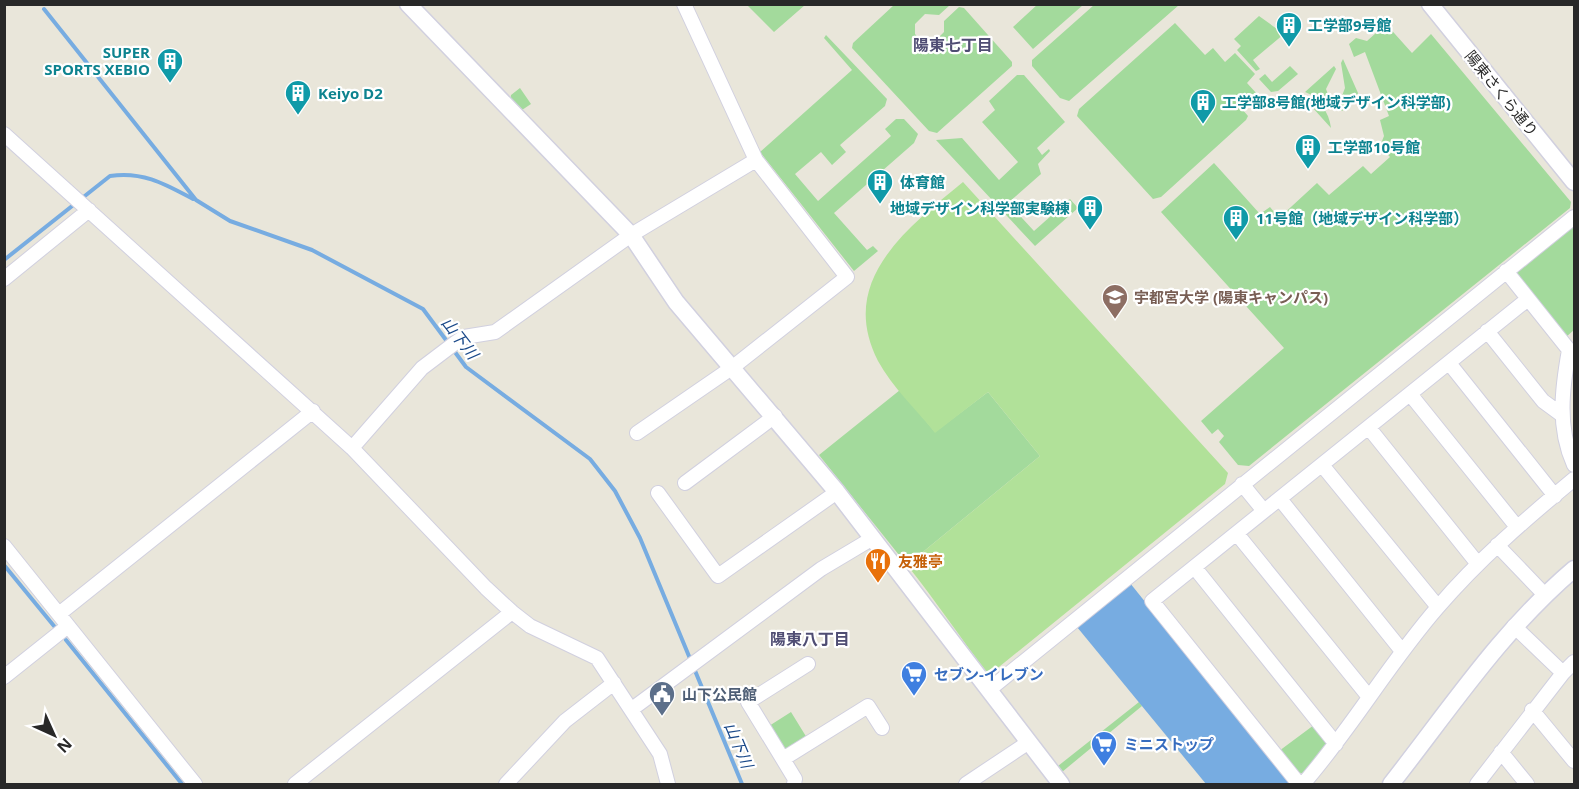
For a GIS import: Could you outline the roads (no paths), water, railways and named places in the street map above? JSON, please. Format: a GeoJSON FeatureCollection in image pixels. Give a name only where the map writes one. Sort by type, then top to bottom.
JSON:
{"type":"FeatureCollection","features":[{"type":"Feature","properties":{"kind":"street"},"geometry":{"type":"LineString","coordinates":[[408,4],[631,235],[676,302],[775,416],[837,492],[1061,784]]}},
{"type":"Feature","properties":{"kind":"street"},"geometry":{"type":"LineString","coordinates":[[637,433],[733,367],[847,277],[756,160],[684,4]]}},
{"type":"Feature","properties":{"kind":"street","name":"陽東さくら通り"},"geometry":{"type":"LineString","coordinates":[[1430,4],[1575,182]]}},
{"type":"Feature","properties":{"kind":"street"},"geometry":{"type":"LineString","coordinates":[[4,134],[313,411],[512,612],[530,626],[597,657],[660,753],[668,784]]}},
{"type":"Feature","properties":{"kind":"street"},"geometry":{"type":"LineString","coordinates":[[352,448],[429,363],[454,343],[464,337],[495,332],[631,235],[756,160]]}},
{"type":"Feature","properties":{"kind":"street"},"geometry":{"type":"LineString","coordinates":[[4,279],[89,210]]}},
{"type":"Feature","properties":{"kind":"street"},"geometry":{"type":"LineString","coordinates":[[990,689],[1506,271],[1575,218]]}},
{"type":"Feature","properties":{"kind":"street"},"geometry":{"type":"LineString","coordinates":[[1506,271],[1569,350],[1562,386],[1562,415],[1569,453],[1575,465]]}},
{"type":"Feature","properties":{"kind":"street"},"geometry":{"type":"LineString","coordinates":[[1528,299],[1152,601],[1301,784],[1336,744],[1402,651],[1438,607],[1497,545],[1575,479]]}},
{"type":"Feature","properties":{"kind":"street"},"geometry":{"type":"LineString","coordinates":[[1487,331],[1543,401],[1562,415]]}},
{"type":"Feature","properties":{"kind":"street"},"geometry":{"type":"LineString","coordinates":[[1449,363],[1555,496]]}},
{"type":"Feature","properties":{"kind":"street"},"geometry":{"type":"LineString","coordinates":[[1410,394],[1517,527]]}},
{"type":"Feature","properties":{"kind":"street"},"geometry":{"type":"LineString","coordinates":[[59,614],[313,411]]}},
{"type":"Feature","properties":{"kind":"street"},"geometry":{"type":"LineString","coordinates":[[684,483],[775,416]]}},
{"type":"Feature","properties":{"kind":"street"},"geometry":{"type":"LineString","coordinates":[[1369,428],[1478,564]]}},
{"type":"Feature","properties":{"kind":"street"},"geometry":{"type":"LineString","coordinates":[[1322,465],[1438,607]]}},
{"type":"Feature","properties":{"kind":"street"},"geometry":{"type":"LineString","coordinates":[[1242,484],[1264,511]]}},
{"type":"Feature","properties":{"kind":"street"},"geometry":{"type":"LineString","coordinates":[[658,493],[718,576],[837,492]]}},
{"type":"Feature","properties":{"kind":"street"},"geometry":{"type":"LineString","coordinates":[[1280,499],[1402,651]]}},
{"type":"Feature","properties":{"kind":"street"},"geometry":{"type":"LineString","coordinates":[[1237,534],[1369,697]]}},
{"type":"Feature","properties":{"kind":"street"},"geometry":{"type":"LineString","coordinates":[[632,709],[821,569],[873,538]]}},
{"type":"Feature","properties":{"kind":"street"},"geometry":{"type":"LineString","coordinates":[[1497,545],[1545,595]]}},
{"type":"Feature","properties":{"kind":"street"},"geometry":{"type":"LineString","coordinates":[[4,546],[195,784]]}},
{"type":"Feature","properties":{"kind":"street"},"geometry":{"type":"LineString","coordinates":[[1195,568],[1336,744]]}},
{"type":"Feature","properties":{"kind":"street"},"geometry":{"type":"LineString","coordinates":[[1391,784],[1465,684],[1514,626],[1575,569]]}},
{"type":"Feature","properties":{"kind":"street"},"geometry":{"type":"LineString","coordinates":[[296,784],[512,612]]}},
{"type":"Feature","properties":{"kind":"street"},"geometry":{"type":"LineString","coordinates":[[4,678],[68,626]]}},
{"type":"Feature","properties":{"kind":"street"},"geometry":{"type":"LineString","coordinates":[[1514,626],[1563,673]]}},
{"type":"Feature","properties":{"kind":"street"},"geometry":{"type":"LineString","coordinates":[[1477,784],[1532,710],[1575,662]]}},
{"type":"Feature","properties":{"kind":"street"},"geometry":{"type":"LineString","coordinates":[[794,784],[795,779],[748,702],[808,664]]}},
{"type":"Feature","properties":{"kind":"street"},"geometry":{"type":"LineString","coordinates":[[506,784],[565,721],[614,682]]}},
{"type":"Feature","properties":{"kind":"street"},"geometry":{"type":"LineString","coordinates":[[783,759],[868,706],[882,728]]}},
{"type":"Feature","properties":{"kind":"street"},"geometry":{"type":"LineString","coordinates":[[1532,710],[1570,746],[1575,761]]}},
{"type":"Feature","properties":{"kind":"street"},"geometry":{"type":"LineString","coordinates":[[966,784],[1029,742]]}},
{"type":"Feature","properties":{"kind":"street"},"geometry":{"type":"LineString","coordinates":[[1501,752],[1527,784]]}},
{"type":"Feature","properties":{"kind":"water"},"geometry":{"type":"Polygon","coordinates":[[[1130,583],[1291,784],[1206,784],[1077,627],[1130,583]]]}},
{"type":"Feature","properties":{"kind":"waterway","name":"山下川"},"geometry":{"type":"LineString","coordinates":[[44,9],[196,200],[230,221],[312,250],[423,309],[466,367],[590,459],[615,491],[640,538],[742,784]]}},
{"type":"Feature","properties":{"kind":"waterway"},"geometry":{"type":"LineString","coordinates":[[4,260],[110,176],[143,177],[193,199]]}},
{"type":"Feature","properties":{"kind":"waterway"},"geometry":{"type":"LineString","coordinates":[[4,565],[54,626]]}},
{"type":"Feature","properties":{"kind":"waterway"},"geometry":{"type":"LineString","coordinates":[[66,640],[182,784]]}},
{"type":"Feature","properties":{"kind":"place","name":"工学部9号館"},"geometry":{"type":"Point","coordinates":[1289,48]}},
{"type":"Feature","properties":{"kind":"place","name":"SUPER SPORTS XEBIO"},"geometry":{"type":"Point","coordinates":[170,84]}},
{"type":"Feature","properties":{"kind":"place","name":"Keiyo D2"},"geometry":{"type":"Point","coordinates":[298,116]}},
{"type":"Feature","properties":{"kind":"place","name":"工学部8号館(地域デザイン科学部)"},"geometry":{"type":"Point","coordinates":[1203,125]}},
{"type":"Feature","properties":{"kind":"place","name":"工学部10号館"},"geometry":{"type":"Point","coordinates":[1308,170]}},
{"type":"Feature","properties":{"kind":"place","name":"体育館"},"geometry":{"type":"Point","coordinates":[880,205]}},
{"type":"Feature","properties":{"kind":"place","name":"地域デザイン科学部実験棟"},"geometry":{"type":"Point","coordinates":[1090,231]}},
{"type":"Feature","properties":{"kind":"place","name":"11号館（地域デザイン科学部）"},"geometry":{"type":"Point","coordinates":[1236,241]}},
{"type":"Feature","properties":{"kind":"place","name":"宇都宮大学 (陽東キャンパス)"},"geometry":{"type":"Point","coordinates":[1115,320]}},
{"type":"Feature","properties":{"kind":"place","name":"友雅亭"},"geometry":{"type":"Point","coordinates":[878,584]}},
{"type":"Feature","properties":{"kind":"place","name":"セブン-イレブン"},"geometry":{"type":"Point","coordinates":[914,697]}},
{"type":"Feature","properties":{"kind":"place","name":"山下公民館"},"geometry":{"type":"Point","coordinates":[662,717]}},
{"type":"Feature","properties":{"kind":"place","name":"ミニストップ"},"geometry":{"type":"Point","coordinates":[1104,767]}},
{"type":"Feature","properties":{"kind":"district","name":"陽東七丁目"},"geometry":{"type":"Point","coordinates":[953,45]}},
{"type":"Feature","properties":{"kind":"district","name":"陽東八丁目"},"geometry":{"type":"Point","coordinates":[810,639]}}]}
